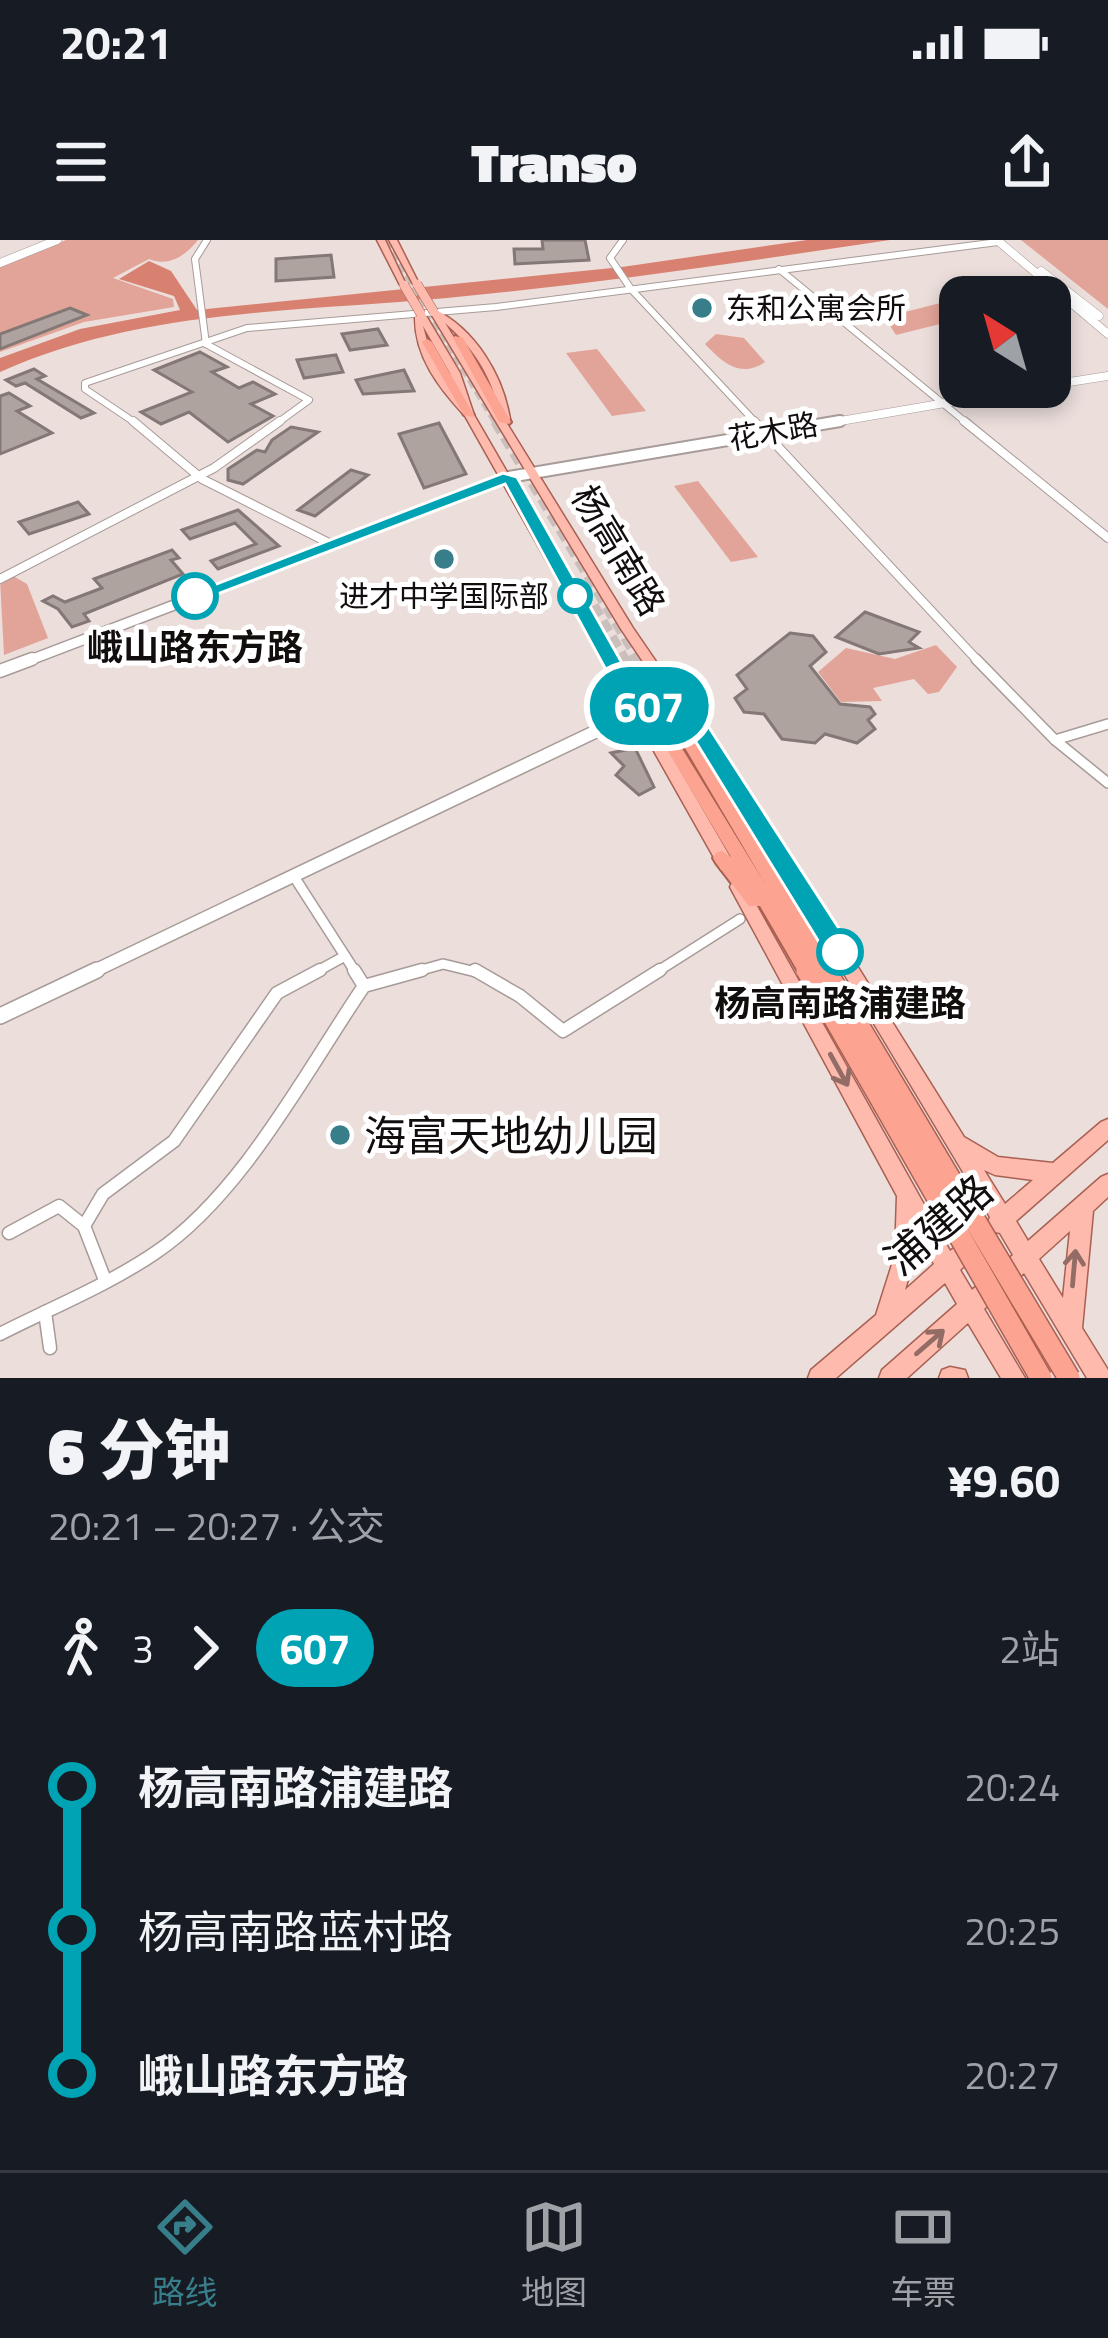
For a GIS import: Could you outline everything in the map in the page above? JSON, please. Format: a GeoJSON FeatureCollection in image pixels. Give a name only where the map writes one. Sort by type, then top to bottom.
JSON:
{"type":"FeatureCollection","features":[{"type":"Feature","properties":{"kind":"highway"},"geometry":{"type":"LineString","coordinates":[[458,338],[505,422]]}},
{"type":"Feature","properties":{"kind":"highway"},"geometry":{"type":"LineString","coordinates":[[427,342],[469,415]]}},
{"type":"Feature","properties":{"kind":"highway"},"geometry":{"type":"LineString","coordinates":[[678,739],[1069,1378]]}},
{"type":"Feature","properties":{"kind":"highway"},"geometry":{"type":"LineString","coordinates":[[776,848],[814,966],[1041,1378]]}},
{"type":"Feature","properties":{"kind":"highway"},"geometry":{"type":"LineString","coordinates":[[722,858],[814,966]]}},
{"type":"Feature","properties":{"kind":"main road","name":"杨高南路"},"geometry":{"type":"LineString","coordinates":[[381,240],[421,314],[419,340],[449,393],[507,474],[970,1308],[1014,1378]]}},
{"type":"Feature","properties":{"kind":"main road","name":"杨高南路"},"geometry":{"type":"LineString","coordinates":[[393,240],[670,696],[694,721],[776,848],[1100,1378]]}},
{"type":"Feature","properties":{"kind":"main road"},"geometry":{"type":"LineString","coordinates":[[1010,240],[1108,323]]}},
{"type":"Feature","properties":{"kind":"main road"},"geometry":{"type":"LineString","coordinates":[[998,241],[1108,334]]}},
{"type":"Feature","properties":{"kind":"main road"},"geometry":{"type":"LineString","coordinates":[[1071,378],[1108,372]]}},
{"type":"Feature","properties":{"kind":"main road","name":"花木路"},"geometry":{"type":"LineString","coordinates":[[507,474],[938,399]]}},
{"type":"Feature","properties":{"kind":"main road","name":"浦建路"},"geometry":{"type":"LineString","coordinates":[[819,1378],[1108,1128]]}},
{"type":"Feature","properties":{"kind":"main road"},"geometry":{"type":"LineString","coordinates":[[955,1142],[994,1166],[1055,1174]]}},
{"type":"Feature","properties":{"kind":"main road"},"geometry":{"type":"LineString","coordinates":[[890,1378],[1108,1184]]}},
{"type":"Feature","properties":{"kind":"main road"},"geometry":{"type":"LineString","coordinates":[[884,1323],[904,1255],[908,1194]]}},
{"type":"Feature","properties":{"kind":"main road"},"geometry":{"type":"LineString","coordinates":[[1071,1331],[1083,1207]]}},
{"type":"Feature","properties":{"kind":"main road"},"geometry":{"type":"LineString","coordinates":[[890,1378],[902,1378]]}},
{"type":"Feature","properties":{"kind":"street"},"geometry":{"type":"LineString","coordinates":[[0,263],[58,240]]}},
{"type":"Feature","properties":{"kind":"street"},"geometry":{"type":"LineString","coordinates":[[206,344],[195,260],[207,240]]}},
{"type":"Feature","properties":{"kind":"street"},"geometry":{"type":"LineString","coordinates":[[623,240],[610,258],[630,288],[1055,740],[1108,783]]}},
{"type":"Feature","properties":{"kind":"street"},"geometry":{"type":"LineString","coordinates":[[328,542],[198,476],[84,386],[98,375],[259,326],[496,308],[998,241]]}},
{"type":"Feature","properties":{"kind":"street"},"geometry":{"type":"LineString","coordinates":[[1,246],[23,254]]}},
{"type":"Feature","properties":{"kind":"street"},"geometry":{"type":"LineString","coordinates":[[778,269],[1108,538]]}},
{"type":"Feature","properties":{"kind":"street"},"geometry":{"type":"LineString","coordinates":[[0,579],[198,476],[310,398],[206,344]]}},
{"type":"Feature","properties":{"kind":"street"},"geometry":{"type":"LineString","coordinates":[[0,668],[507,474]]}},
{"type":"Feature","properties":{"kind":"street"},"geometry":{"type":"LineString","coordinates":[[0,1016],[670,696]]}},
{"type":"Feature","properties":{"kind":"street"},"geometry":{"type":"LineString","coordinates":[[1055,740],[1108,724]]}},
{"type":"Feature","properties":{"kind":"street"},"geometry":{"type":"LineString","coordinates":[[293,875],[364,986]]}},
{"type":"Feature","properties":{"kind":"street"},"geometry":{"type":"LineString","coordinates":[[0,1334],[105,1280],[178,1235],[236,1174],[364,986],[443,964],[470,967],[520,996],[563,1031],[740,920]]}},
{"type":"Feature","properties":{"kind":"street"},"geometry":{"type":"LineString","coordinates":[[84,1226],[103,1194],[174,1141],[277,993],[345,956]]}},
{"type":"Feature","properties":{"kind":"street"},"geometry":{"type":"LineString","coordinates":[[9,1233],[59,1206],[84,1226],[105,1280]]}},
{"type":"Feature","properties":{"kind":"street"},"geometry":{"type":"LineString","coordinates":[[45,1312],[50,1348]]}},
{"type":"Feature","properties":{"kind":"shaded area"},"geometry":{"type":"Polygon","coordinates":[[[66,240],[198,240],[176,258],[149,259],[113,278],[173,299],[174,307],[84,322],[0,352],[0,267],[66,240]]]}},
{"type":"Feature","properties":{"kind":"shaded area"},"geometry":{"type":"Polygon","coordinates":[[[807,240],[890,240],[558,286],[163,325],[53,351],[0,372],[0,358],[80,329],[180,310],[174,296],[119,279],[149,261],[171,271],[197,310],[622,267],[807,240]]]}},
{"type":"Feature","properties":{"kind":"shaded area"},"geometry":{"type":"Polygon","coordinates":[[[1021,240],[1108,240],[1108,309],[1021,240]]]}},
{"type":"Feature","properties":{"kind":"shaded area"},"geometry":{"type":"Polygon","coordinates":[[[939,303],[939,324],[896,335],[889,324],[860,312],[890,307],[905,312],[939,303]]]}},
{"type":"Feature","properties":{"kind":"shaded area"},"geometry":{"type":"Polygon","coordinates":[[[716,334],[744,338],[765,362],[740,369],[725,362],[705,344],[716,334]]]}},
{"type":"Feature","properties":{"kind":"shaded area"},"geometry":{"type":"Polygon","coordinates":[[[597,349],[646,411],[612,416],[566,353],[597,349]]]}},
{"type":"Feature","properties":{"kind":"shaded area"},"geometry":{"type":"Polygon","coordinates":[[[698,481],[758,557],[731,562],[674,486],[698,481]]]}},
{"type":"Feature","properties":{"kind":"shaded area"},"geometry":{"type":"Polygon","coordinates":[[[10,574],[27,584],[48,638],[4,655],[0,579],[10,574]]]}},
{"type":"Feature","properties":{"kind":"shaded area"},"geometry":{"type":"Polygon","coordinates":[[[936,645],[957,667],[939,692],[928,694],[914,679],[873,688],[882,701],[841,702],[818,672],[846,648],[895,659],[936,645]]]}},
{"type":"Feature","properties":{"kind":"building"},"geometry":{"type":"Polygon","coordinates":[[[542,240],[585,240],[589,260],[515,264],[514,249],[543,249],[542,240]]]}},
{"type":"Feature","properties":{"kind":"building"},"geometry":{"type":"Polygon","coordinates":[[[331,255],[334,277],[276,281],[276,259],[331,255]]]}},
{"type":"Feature","properties":{"kind":"building"},"geometry":{"type":"Polygon","coordinates":[[[70,308],[87,315],[0,349],[0,334],[70,308]]]}},
{"type":"Feature","properties":{"kind":"building"},"geometry":{"type":"Polygon","coordinates":[[[378,329],[387,345],[350,350],[342,334],[378,329]]]}},
{"type":"Feature","properties":{"kind":"building"},"geometry":{"type":"Polygon","coordinates":[[[200,352],[227,367],[212,372],[239,388],[253,382],[275,394],[251,404],[273,416],[228,442],[189,412],[161,424],[141,412],[192,392],[154,370],[200,352]]]}},
{"type":"Feature","properties":{"kind":"building"},"geometry":{"type":"Polygon","coordinates":[[[336,355],[343,372],[304,378],[297,360],[336,355]]]}},
{"type":"Feature","properties":{"kind":"building"},"geometry":{"type":"Polygon","coordinates":[[[34,369],[45,376],[37,379],[94,413],[81,418],[25,383],[16,386],[6,380],[34,369]]]}},
{"type":"Feature","properties":{"kind":"building"},"geometry":{"type":"Polygon","coordinates":[[[404,370],[414,391],[363,394],[356,380],[404,370]]]}},
{"type":"Feature","properties":{"kind":"building"},"geometry":{"type":"Polygon","coordinates":[[[9,393],[30,406],[17,411],[52,433],[0,454],[0,396],[9,393]]]}},
{"type":"Feature","properties":{"kind":"building"},"geometry":{"type":"Polygon","coordinates":[[[439,423],[466,474],[424,488],[399,434],[439,423]]]}},
{"type":"Feature","properties":{"kind":"building"},"geometry":{"type":"Polygon","coordinates":[[[291,427],[318,432],[243,484],[228,480],[228,469],[257,450],[265,452],[272,440],[291,427]]]}},
{"type":"Feature","properties":{"kind":"building"},"geometry":{"type":"Polygon","coordinates":[[[351,470],[368,475],[315,516],[298,510],[351,470]]]}},
{"type":"Feature","properties":{"kind":"building"},"geometry":{"type":"Polygon","coordinates":[[[78,502],[89,514],[29,534],[19,522],[78,502]]]}},
{"type":"Feature","properties":{"kind":"building"},"geometry":{"type":"Polygon","coordinates":[[[238,510],[279,546],[218,569],[211,561],[256,544],[235,523],[190,539],[182,530],[238,510]]]}},
{"type":"Feature","properties":{"kind":"building"},"geometry":{"type":"Polygon","coordinates":[[[172,550],[179,558],[171,560],[183,574],[84,614],[89,621],[72,627],[58,609],[43,601],[53,596],[65,602],[102,588],[94,579],[172,550]]]}},
{"type":"Feature","properties":{"kind":"building"},"geometry":{"type":"Polygon","coordinates":[[[865,612],[919,632],[909,642],[919,648],[879,654],[836,637],[865,612]]]}},
{"type":"Feature","properties":{"kind":"building"},"geometry":{"type":"Polygon","coordinates":[[[790,633],[813,636],[826,652],[810,666],[840,704],[870,707],[875,714],[868,720],[875,729],[857,743],[825,734],[815,743],[782,739],[764,714],[744,712],[735,698],[747,689],[737,675],[790,633]]]}},
{"type":"Feature","properties":{"kind":"building"},"geometry":{"type":"Polygon","coordinates":[[[635,748],[654,787],[639,795],[616,775],[624,766],[611,753],[635,748]]]}},
{"type":"Feature","properties":{"kind":"tunnel"},"geometry":{"type":"LineString","coordinates":[[387,240],[498,424]]}},
{"type":"Feature","properties":{"kind":"tunnel"},"geometry":{"type":"LineString","coordinates":[[496,421],[641,662]]}},
{"type":"Feature","properties":{"kind":"tunnel"},"geometry":{"type":"LineString","coordinates":[[593,606],[625,662]]}},
{"type":"Feature","properties":{"kind":"tunnel"},"geometry":{"type":"LineString","coordinates":[[623,659],[670,741]]}},
{"type":"Feature","properties":{"kind":"tunnel"},"geometry":{"type":"LineString","coordinates":[[639,659],[686,736]]}},
{"type":"Feature","properties":{"kind":"bus line","name":"607"},"geometry":{"type":"LineString","coordinates":[[195,596],[509,477],[638,711],[670,696],[694,721],[840,952]]}},
{"type":"Feature","properties":{"kind":"place","name":"东和公寓会所"},"geometry":{"type":"Point","coordinates":[702,308]}},
{"type":"Feature","properties":{"kind":"place","name":"进才中学国际部"},"geometry":{"type":"Point","coordinates":[444,559]}},
{"type":"Feature","properties":{"kind":"place","name":"峨山路东方路"},"geometry":{"type":"Point","coordinates":[195,596]}},
{"type":"Feature","properties":{"kind":"place","name":"杨高南路浦建路"},"geometry":{"type":"Point","coordinates":[840,952]}},
{"type":"Feature","properties":{"kind":"place","name":"海富天地幼儿园"},"geometry":{"type":"Point","coordinates":[340,1135]}}]}
